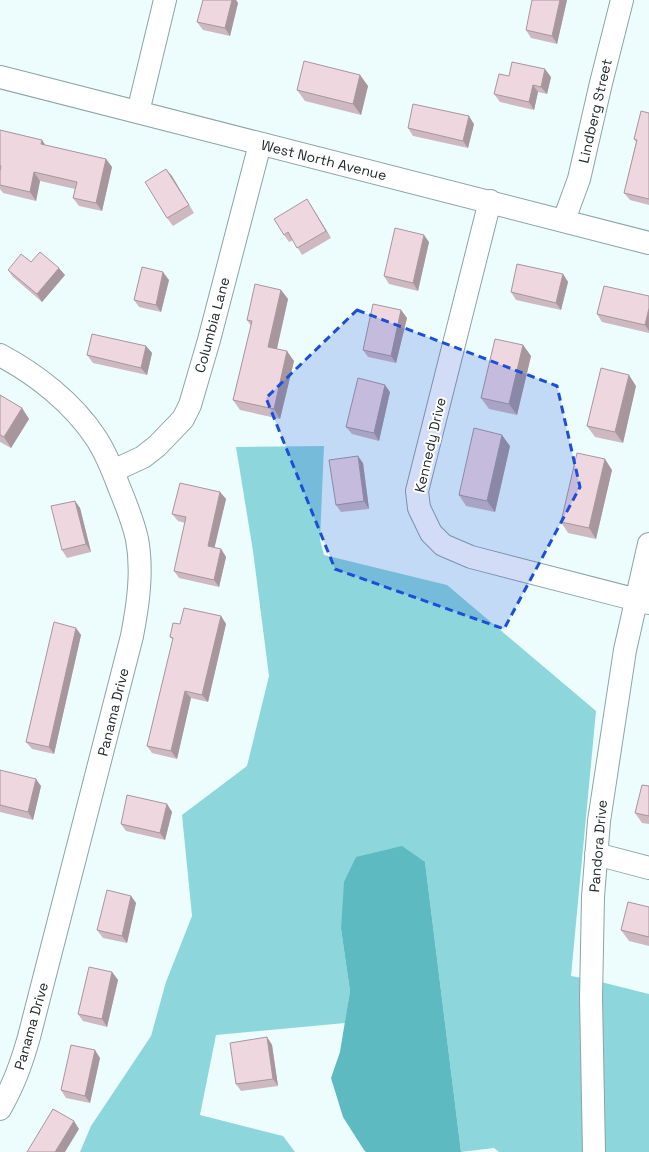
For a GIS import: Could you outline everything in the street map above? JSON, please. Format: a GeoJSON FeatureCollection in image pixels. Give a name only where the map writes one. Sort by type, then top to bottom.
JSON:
{"type":"FeatureCollection","features":[{"type":"Feature","properties":{"kind":"street"},"geometry":{"type":"LineString","coordinates":[[138,112],[166,0]]}},
{"type":"Feature","properties":{"kind":"street","name":"Lindberg Street"},"geometry":{"type":"LineString","coordinates":[[564,220],[579,179],[622,0]]}},
{"type":"Feature","properties":{"kind":"street","name":"West North Avenue"},"geometry":{"type":"LineString","coordinates":[[0,77],[564,220],[649,243]]}},
{"type":"Feature","properties":{"kind":"street","name":"Columbia Lane"},"geometry":{"type":"LineString","coordinates":[[113,471],[143,457],[157,446],[183,419],[190,405],[209,340],[260,144]]}},
{"type":"Feature","properties":{"kind":"street","name":"Kennedy Drive"},"geometry":{"type":"LineString","coordinates":[[490,202],[418,491],[419,508],[431,534],[451,550],[471,557],[643,601]]}},
{"type":"Feature","properties":{"kind":"street","name":"Panama Drive"},"geometry":{"type":"LineString","coordinates":[[0,355],[39,379],[77,414],[96,438],[113,471],[128,509],[137,540],[139,590],[132,636],[29,1037],[17,1075],[0,1109]]}},
{"type":"Feature","properties":{"kind":"street","name":"Pandora Drive"},"geometry":{"type":"LineString","coordinates":[[594,1152],[591,998],[593,897],[596,854],[599,821],[616,699],[625,650],[643,601],[649,544]]}},
{"type":"Feature","properties":{"kind":"street"},"geometry":{"type":"LineString","coordinates":[[596,854],[649,868]]}},
{"type":"Feature","properties":{"kind":"highlighted area"},"geometry":{"type":"Polygon","coordinates":[[[357,310],[557,386],[580,487],[504,629],[335,569],[266,398],[357,310]]]}},
{"type":"Feature","properties":{"kind":"shaded area"},"geometry":{"type":"Polygon","coordinates":[[[324,446],[320,540],[324,555],[447,585],[596,711],[571,976],[582,978],[584,1152],[499,1152],[494,1148],[461,1152],[425,862],[341,929],[350,991],[345,1023],[216,1035],[200,1115],[283,1136],[295,1152],[80,1152],[91,1126],[151,1036],[166,982],[192,916],[182,815],[247,766],[269,676],[253,551],[236,447],[324,446]]]}},
{"type":"Feature","properties":{"kind":"shaded area"},"geometry":{"type":"Polygon","coordinates":[[[402,846],[425,862],[461,1152],[366,1152],[343,1117],[331,1078],[340,1052],[350,991],[341,929],[344,882],[356,857],[402,846]]]}},
{"type":"Feature","properties":{"kind":"shaded area"},"geometry":{"type":"Polygon","coordinates":[[[601,982],[649,994],[649,1152],[603,1152],[601,982]]]}},
{"type":"Feature","properties":{"kind":"building"},"geometry":{"type":"Polygon","coordinates":[[[203,0],[232,0],[225,28],[197,22],[203,0]]]}},
{"type":"Feature","properties":{"kind":"building"},"geometry":{"type":"Polygon","coordinates":[[[532,0],[560,0],[552,36],[526,30],[532,0]]]}},
{"type":"Feature","properties":{"kind":"building"},"geometry":{"type":"Polygon","coordinates":[[[304,61],[360,75],[353,104],[297,90],[304,61]]]}},
{"type":"Feature","properties":{"kind":"building"},"geometry":{"type":"Polygon","coordinates":[[[512,62],[545,69],[541,87],[533,85],[529,102],[494,94],[499,74],[509,76],[512,62]]]}},
{"type":"Feature","properties":{"kind":"building"},"geometry":{"type":"Polygon","coordinates":[[[413,104],[469,116],[463,141],[408,128],[413,104]]]}},
{"type":"Feature","properties":{"kind":"building"},"geometry":{"type":"Polygon","coordinates":[[[641,111],[649,113],[649,199],[624,193],[637,140],[634,139],[641,111]]]}},
{"type":"Feature","properties":{"kind":"building"},"geometry":{"type":"Polygon","coordinates":[[[0,130],[42,140],[41,144],[106,159],[96,203],[73,198],[77,182],[34,172],[30,192],[0,185],[0,130]]]}},
{"type":"Feature","properties":{"kind":"building"},"geometry":{"type":"Polygon","coordinates":[[[166,169],[189,205],[167,218],[145,182],[166,169]]]}},
{"type":"Feature","properties":{"kind":"building"},"geometry":{"type":"Polygon","coordinates":[[[307,199],[326,231],[297,248],[288,232],[284,235],[274,219],[307,199]]]}},
{"type":"Feature","properties":{"kind":"building"},"geometry":{"type":"Polygon","coordinates":[[[395,228],[424,235],[413,283],[384,276],[395,228]]]}},
{"type":"Feature","properties":{"kind":"building"},"geometry":{"type":"Polygon","coordinates":[[[40,252],[59,268],[37,294],[8,270],[21,254],[31,262],[40,252]]]}},
{"type":"Feature","properties":{"kind":"building"},"geometry":{"type":"Polygon","coordinates":[[[517,264],[563,274],[556,303],[511,292],[517,264]]]}},
{"type":"Feature","properties":{"kind":"building"},"geometry":{"type":"Polygon","coordinates":[[[142,267],[163,272],[156,305],[134,300],[142,267]]]}},
{"type":"Feature","properties":{"kind":"building"},"geometry":{"type":"Polygon","coordinates":[[[255,284],[281,290],[268,347],[287,351],[274,409],[233,400],[252,321],[247,320],[255,284]]]}},
{"type":"Feature","properties":{"kind":"building"},"geometry":{"type":"Polygon","coordinates":[[[604,286],[649,296],[649,308],[645,325],[597,314],[604,286]]]}},
{"type":"Feature","properties":{"kind":"building"},"geometry":{"type":"Polygon","coordinates":[[[373,304],[401,310],[391,356],[363,350],[373,304]]]}},
{"type":"Feature","properties":{"kind":"building"},"geometry":{"type":"Polygon","coordinates":[[[92,334],[146,346],[141,368],[87,355],[92,334]]]}},
{"type":"Feature","properties":{"kind":"building"},"geometry":{"type":"Polygon","coordinates":[[[495,339],[523,345],[509,404],[481,398],[495,339]]]}},
{"type":"Feature","properties":{"kind":"building"},"geometry":{"type":"Polygon","coordinates":[[[601,368],[629,375],[615,432],[587,426],[601,368]]]}},
{"type":"Feature","properties":{"kind":"building"},"geometry":{"type":"Polygon","coordinates":[[[358,378],[385,385],[374,433],[346,427],[358,378]]]}},
{"type":"Feature","properties":{"kind":"building"},"geometry":{"type":"Polygon","coordinates":[[[0,395],[22,408],[4,437],[0,435],[0,395]]]}},
{"type":"Feature","properties":{"kind":"building"},"geometry":{"type":"Polygon","coordinates":[[[474,428],[502,435],[487,501],[459,495],[474,428]]]}},
{"type":"Feature","properties":{"kind":"building"},"geometry":{"type":"Polygon","coordinates":[[[577,453],[605,459],[589,528],[561,522],[577,453]]]}},
{"type":"Feature","properties":{"kind":"building"},"geometry":{"type":"Polygon","coordinates":[[[358,456],[364,501],[336,505],[329,460],[358,456]]]}},
{"type":"Feature","properties":{"kind":"building"},"geometry":{"type":"Polygon","coordinates":[[[180,483],[220,492],[208,546],[221,549],[214,580],[174,571],[186,517],[172,514],[180,483]]]}},
{"type":"Feature","properties":{"kind":"building"},"geometry":{"type":"Polygon","coordinates":[[[75,501],[86,544],[62,550],[51,506],[75,501]]]}},
{"type":"Feature","properties":{"kind":"building"},"geometry":{"type":"Polygon","coordinates":[[[184,608],[221,616],[202,695],[185,691],[171,751],[147,746],[173,638],[170,637],[173,623],[180,624],[184,608]]]}},
{"type":"Feature","properties":{"kind":"building"},"geometry":{"type":"Polygon","coordinates":[[[54,622],[76,628],[49,747],[26,742],[54,622]]]}},
{"type":"Feature","properties":{"kind":"building"},"geometry":{"type":"Polygon","coordinates":[[[0,770],[36,779],[28,812],[0,805],[0,770]]]}},
{"type":"Feature","properties":{"kind":"building"},"geometry":{"type":"Polygon","coordinates":[[[642,785],[649,786],[649,816],[635,813],[642,785]]]}},
{"type":"Feature","properties":{"kind":"building"},"geometry":{"type":"Polygon","coordinates":[[[127,795],[167,804],[160,833],[121,824],[127,795]]]}},
{"type":"Feature","properties":{"kind":"building"},"geometry":{"type":"Polygon","coordinates":[[[107,890],[131,896],[122,936],[97,930],[107,890]]]}},
{"type":"Feature","properties":{"kind":"building"},"geometry":{"type":"Polygon","coordinates":[[[628,902],[649,907],[649,937],[621,930],[628,902]]]}},
{"type":"Feature","properties":{"kind":"building"},"geometry":{"type":"Polygon","coordinates":[[[89,967],[112,972],[102,1019],[78,1014],[89,967]]]}},
{"type":"Feature","properties":{"kind":"building"},"geometry":{"type":"Polygon","coordinates":[[[267,1037],[273,1079],[236,1084],[230,1043],[267,1037]]]}},
{"type":"Feature","properties":{"kind":"building"},"geometry":{"type":"Polygon","coordinates":[[[71,1045],[95,1050],[85,1096],[61,1090],[71,1045]]]}},
{"type":"Feature","properties":{"kind":"building"},"geometry":{"type":"Polygon","coordinates":[[[53,1109],[74,1121],[55,1152],[27,1152],[53,1109]]]}}]}
